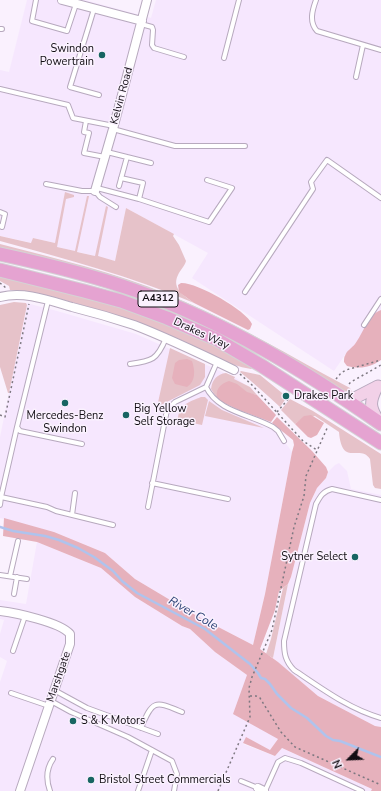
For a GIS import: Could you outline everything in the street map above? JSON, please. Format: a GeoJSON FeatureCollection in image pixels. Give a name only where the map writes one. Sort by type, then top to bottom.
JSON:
{"type":"FeatureCollection","features":[{"type":"Feature","properties":{"kind":"main road","name":"Drakes Way"},"geometry":{"type":"LineString","coordinates":[[0,254],[113,283],[138,291],[209,321],[257,346],[349,401],[380,423]]}},
{"type":"Feature","properties":{"kind":"main road","name":"Drakes Way"},"geometry":{"type":"LineString","coordinates":[[0,270],[121,301],[161,315],[202,332],[235,349],[381,444]]}},
{"type":"Feature","properties":{"kind":"main road"},"geometry":{"type":"LineString","coordinates":[[349,401],[351,414],[381,436]]}},
{"type":"Feature","properties":{"kind":"street"},"geometry":{"type":"LineString","coordinates":[[62,0],[142,23]]}},
{"type":"Feature","properties":{"kind":"street","name":"Kelvin Road"},"geometry":{"type":"LineString","coordinates":[[96,189],[114,128],[147,0]]}},
{"type":"Feature","properties":{"kind":"street","name":"Drakes Way"},"geometry":{"type":"LineString","coordinates":[[0,298],[13,294],[31,296],[134,325],[166,338],[234,370]]}},
{"type":"Feature","properties":{"kind":"street"},"geometry":{"type":"LineString","coordinates":[[349,401],[364,392],[379,386]]}},
{"type":"Feature","properties":{"kind":"street"},"geometry":{"type":"LineString","coordinates":[[379,386],[372,398],[371,404],[373,412],[380,423]]}},
{"type":"Feature","properties":{"kind":"street","name":"Marshgate"},"geometry":{"type":"LineString","coordinates":[[0,611],[25,616],[65,628],[70,634],[70,644],[20,791]]}},
{"type":"Feature","properties":{"kind":"lane"},"geometry":{"type":"LineString","coordinates":[[36,0],[32,21],[67,31],[76,4]]}},
{"type":"Feature","properties":{"kind":"lane"},"geometry":{"type":"LineString","coordinates":[[224,58],[239,0]]}},
{"type":"Feature","properties":{"kind":"lane"},"geometry":{"type":"LineString","coordinates":[[316,0],[312,21],[313,26],[317,31],[381,50]]}},
{"type":"Feature","properties":{"kind":"lane"},"geometry":{"type":"LineString","coordinates":[[94,9],[70,87],[99,95]]}},
{"type":"Feature","properties":{"kind":"lane"},"geometry":{"type":"LineString","coordinates":[[142,23],[152,27],[152,45],[154,48],[184,57]]}},
{"type":"Feature","properties":{"kind":"lane"},"geometry":{"type":"LineString","coordinates":[[356,77],[364,46]]}},
{"type":"Feature","properties":{"kind":"lane"},"geometry":{"type":"LineString","coordinates":[[0,89],[68,105],[73,118],[114,128],[175,146],[245,146]]}},
{"type":"Feature","properties":{"kind":"lane"},"geometry":{"type":"LineString","coordinates":[[86,121],[84,132],[89,133],[84,153],[126,157],[151,164]]}},
{"type":"Feature","properties":{"kind":"lane"},"geometry":{"type":"LineString","coordinates":[[119,186],[126,157]]}},
{"type":"Feature","properties":{"kind":"lane"},"geometry":{"type":"LineString","coordinates":[[245,292],[313,189],[311,182],[327,160],[381,198]]}},
{"type":"Feature","properties":{"kind":"lane"},"geometry":{"type":"LineString","coordinates":[[121,178],[143,184],[139,199]]}},
{"type":"Feature","properties":{"kind":"lane"},"geometry":{"type":"LineString","coordinates":[[46,184],[82,191],[96,189],[139,199],[208,222],[232,188],[207,180]]}},
{"type":"Feature","properties":{"kind":"lane"},"geometry":{"type":"LineString","coordinates":[[96,189],[100,196],[116,207]]}},
{"type":"Feature","properties":{"kind":"lane"},"geometry":{"type":"LineString","coordinates":[[0,212],[5,214],[2,227],[0,226]]}},
{"type":"Feature","properties":{"kind":"lane"},"geometry":{"type":"LineString","coordinates":[[364,325],[381,299]]}},
{"type":"Feature","properties":{"kind":"lane"},"geometry":{"type":"LineString","coordinates":[[0,505],[28,379],[32,369],[48,300]]}},
{"type":"Feature","properties":{"kind":"lane"},"geometry":{"type":"LineString","coordinates":[[130,364],[147,362],[156,357],[161,352],[166,338]]}},
{"type":"Feature","properties":{"kind":"lane"},"geometry":{"type":"LineString","coordinates":[[148,507],[167,410],[175,402],[206,386],[217,362]]}},
{"type":"Feature","properties":{"kind":"lane"},"geometry":{"type":"LineString","coordinates":[[206,386],[210,395],[217,401],[229,409],[273,427],[278,431],[284,441]]}},
{"type":"Feature","properties":{"kind":"lane"},"geometry":{"type":"LineString","coordinates":[[17,427],[20,431],[82,444]]}},
{"type":"Feature","properties":{"kind":"lane"},"geometry":{"type":"LineString","coordinates":[[152,483],[228,499]]}},
{"type":"Feature","properties":{"kind":"lane"},"geometry":{"type":"LineString","coordinates":[[381,500],[332,489],[327,490],[321,495],[314,509],[284,641],[284,649],[288,664],[294,670],[351,706],[370,715],[381,718]]}},
{"type":"Feature","properties":{"kind":"lane"},"geometry":{"type":"LineString","coordinates":[[72,515],[75,493]]}},
{"type":"Feature","properties":{"kind":"lane"},"geometry":{"type":"LineString","coordinates":[[2,497],[47,507],[56,511],[113,525]]}},
{"type":"Feature","properties":{"kind":"lane"},"geometry":{"type":"LineString","coordinates":[[10,576],[18,541]]}},
{"type":"Feature","properties":{"kind":"lane"},"geometry":{"type":"LineString","coordinates":[[0,575],[27,579]]}},
{"type":"Feature","properties":{"kind":"lane"},"geometry":{"type":"LineString","coordinates":[[14,594],[17,577]]}},
{"type":"Feature","properties":{"kind":"lane"},"geometry":{"type":"LineString","coordinates":[[13,651],[25,616]]}},
{"type":"Feature","properties":{"kind":"lane"},"geometry":{"type":"LineString","coordinates":[[54,690],[87,708],[158,734]]}},
{"type":"Feature","properties":{"kind":"lane"},"geometry":{"type":"LineString","coordinates":[[11,693],[50,703],[128,736],[172,761],[177,774],[174,791]]}},
{"type":"Feature","properties":{"kind":"lane"},"geometry":{"type":"LineString","coordinates":[[141,728],[147,714],[156,704],[163,704],[182,712]]}},
{"type":"Feature","properties":{"kind":"lane"},"geometry":{"type":"LineString","coordinates":[[138,791],[152,750]]}},
{"type":"Feature","properties":{"kind":"lane"},"geometry":{"type":"LineString","coordinates":[[241,781],[262,790],[278,762],[285,758],[301,763],[362,791]]}},
{"type":"Feature","properties":{"kind":"lane"},"geometry":{"type":"LineString","coordinates":[[50,791],[48,786],[47,769],[54,759]]}},
{"type":"Feature","properties":{"kind":"path"},"geometry":{"type":"LineString","coordinates":[[0,415],[5,416],[31,296]]}},
{"type":"Feature","properties":{"kind":"path"},"geometry":{"type":"LineString","coordinates":[[336,379],[346,370],[381,360]]}},
{"type":"Feature","properties":{"kind":"path"},"geometry":{"type":"LineString","coordinates":[[349,384],[381,365]]}},
{"type":"Feature","properties":{"kind":"path"},"geometry":{"type":"LineString","coordinates":[[234,370],[253,386],[303,441],[317,450]]}},
{"type":"Feature","properties":{"kind":"path"},"geometry":{"type":"LineString","coordinates":[[277,412],[290,396]]}},
{"type":"Feature","properties":{"kind":"path"},"geometry":{"type":"LineString","coordinates":[[218,791],[250,717],[249,688],[257,663],[272,630],[294,527],[304,496],[306,476],[328,426]]}},
{"type":"Feature","properties":{"kind":"path"},"geometry":{"type":"LineString","coordinates":[[250,696],[260,698],[281,732],[295,747],[381,785]]}},
{"type":"Feature","properties":{"kind":"shaded area"},"geometry":{"type":"Polygon","coordinates":[[[27,0],[85,0],[151,18],[156,0],[381,0],[381,310],[372,317],[354,346],[347,352],[334,371],[192,278],[208,253],[126,208],[115,261],[57,247],[55,243],[33,238],[32,243],[0,236],[0,70],[9,72],[27,0]]]}},
{"type":"Feature","properties":{"kind":"shaded area"},"geometry":{"type":"Polygon","coordinates":[[[65,192],[74,195],[74,197],[66,199],[57,247],[75,251],[87,196],[89,196],[77,252],[95,256],[106,206],[108,207],[98,256],[115,261],[126,208],[174,234],[173,236],[186,261],[178,275],[176,284],[180,292],[194,303],[122,276],[0,241],[0,236],[31,243],[33,238],[55,243],[65,192]]]}},
{"type":"Feature","properties":{"kind":"shaded area"},"geometry":{"type":"Polygon","coordinates":[[[0,244],[128,279],[169,295],[261,339],[350,388],[352,392],[345,391],[310,370],[222,324],[0,249],[0,244]]]}},
{"type":"Feature","properties":{"kind":"shaded area"},"geometry":{"type":"Polygon","coordinates":[[[0,276],[82,295],[128,309],[183,331],[254,367],[251,369],[233,365],[169,335],[117,316],[36,293],[10,290],[9,286],[0,281],[0,276]]]}},
{"type":"Feature","properties":{"kind":"shaded area"},"geometry":{"type":"Polygon","coordinates":[[[181,283],[198,287],[231,305],[248,318],[252,324],[250,329],[248,330],[194,303],[179,292],[178,285],[181,283]]]}},
{"type":"Feature","properties":{"kind":"shaded area"},"geometry":{"type":"Polygon","coordinates":[[[14,302],[26,303],[27,305],[8,393],[0,367],[0,305],[14,302]]]}},
{"type":"Feature","properties":{"kind":"shaded area"},"geometry":{"type":"Polygon","coordinates":[[[26,303],[136,334],[236,378],[243,383],[292,452],[265,594],[253,645],[197,616],[135,579],[105,553],[54,532],[0,518],[0,437],[27,305],[26,303]]]}},
{"type":"Feature","properties":{"kind":"shaded area"},"geometry":{"type":"Polygon","coordinates":[[[381,310],[381,360],[373,365],[365,367],[347,366],[344,362],[344,357],[358,340],[369,320],[376,312],[381,310]]]}},
{"type":"Feature","properties":{"kind":"shaded area"},"geometry":{"type":"Polygon","coordinates":[[[170,348],[205,364],[205,377],[200,385],[157,407],[170,348]]]}},
{"type":"Feature","properties":{"kind":"shaded area"},"geometry":{"type":"Polygon","coordinates":[[[187,359],[192,361],[194,372],[192,382],[187,387],[175,384],[172,378],[175,363],[179,360],[187,359]]]}},
{"type":"Feature","properties":{"kind":"shaded area"},"geometry":{"type":"Polygon","coordinates":[[[240,372],[260,375],[287,397],[280,407],[240,372]]]}},
{"type":"Feature","properties":{"kind":"shaded area"},"geometry":{"type":"Polygon","coordinates":[[[226,373],[250,387],[257,395],[247,393],[241,388],[218,400],[211,389],[214,380],[218,376],[226,373]]]}},
{"type":"Feature","properties":{"kind":"shaded area"},"geometry":{"type":"Polygon","coordinates":[[[229,381],[237,384],[247,392],[257,395],[276,415],[271,422],[218,400],[217,390],[229,381]]]}},
{"type":"Feature","properties":{"kind":"shaded area"},"geometry":{"type":"Polygon","coordinates":[[[201,397],[205,397],[208,400],[202,425],[178,420],[178,415],[182,407],[201,397]]]}},
{"type":"Feature","properties":{"kind":"shaded area"},"geometry":{"type":"Polygon","coordinates":[[[290,399],[313,411],[381,454],[381,489],[375,488],[373,485],[370,459],[361,453],[347,452],[341,443],[339,432],[315,416],[300,420],[295,424],[281,410],[290,399]]]}},
{"type":"Feature","properties":{"kind":"shaded area"},"geometry":{"type":"Polygon","coordinates":[[[209,401],[222,410],[264,428],[205,416],[209,401]]]}},
{"type":"Feature","properties":{"kind":"shaded area"},"geometry":{"type":"Polygon","coordinates":[[[311,415],[324,423],[317,435],[311,438],[308,437],[295,424],[304,416],[311,415]]]}},
{"type":"Feature","properties":{"kind":"shaded area"},"geometry":{"type":"Polygon","coordinates":[[[277,417],[312,451],[326,467],[328,472],[326,478],[317,488],[310,503],[291,577],[288,584],[279,591],[275,610],[260,649],[278,662],[318,696],[375,726],[381,727],[381,791],[371,791],[372,789],[282,748],[275,756],[243,743],[246,737],[270,750],[278,739],[233,714],[247,675],[215,652],[190,629],[182,626],[135,597],[101,568],[37,542],[3,536],[4,518],[54,532],[105,553],[135,579],[197,616],[253,645],[265,594],[294,445],[293,440],[272,423],[277,417]]]}},
{"type":"Feature","properties":{"kind":"shaded area"},"geometry":{"type":"Polygon","coordinates":[[[339,463],[347,471],[351,489],[381,495],[381,727],[375,726],[318,696],[273,658],[288,584],[310,503],[317,488],[326,478],[328,472],[339,463]]]}},
{"type":"Feature","properties":{"kind":"shaded area"},"geometry":{"type":"Polygon","coordinates":[[[37,542],[101,568],[135,597],[182,626],[190,629],[215,652],[247,675],[278,739],[270,750],[246,738],[243,744],[275,756],[282,748],[372,789],[371,791],[0,791],[0,682],[7,661],[0,657],[0,634],[4,620],[0,619],[0,600],[26,604],[37,542]]]}},
{"type":"Feature","properties":{"kind":"shaded area"},"geometry":{"type":"Polygon","coordinates":[[[288,584],[273,658],[266,654],[283,588],[288,584]]]}},
{"type":"Feature","properties":{"kind":"waterway","name":"River Cole"},"geometry":{"type":"LineString","coordinates":[[0,527],[59,540],[94,557],[113,571],[122,581],[137,593],[205,629],[250,664],[261,678],[265,679],[291,708],[307,718],[326,736],[333,740],[340,741],[381,757]]}},
{"type":"Feature","properties":{"kind":"place","name":"Swindon Powertrain"},"geometry":{"type":"Point","coordinates":[102,55]}},
{"type":"Feature","properties":{"kind":"place","name":"Drakes Park"},"geometry":{"type":"Point","coordinates":[286,396]}},
{"type":"Feature","properties":{"kind":"place","name":"Mercedes-Benz Swindon"},"geometry":{"type":"Point","coordinates":[65,403]}},
{"type":"Feature","properties":{"kind":"place","name":"Big Yellow Self Storage"},"geometry":{"type":"Point","coordinates":[126,415]}},
{"type":"Feature","properties":{"kind":"place","name":"Sytner Select"},"geometry":{"type":"Point","coordinates":[355,557]}},
{"type":"Feature","properties":{"kind":"place","name":"S & K Motors"},"geometry":{"type":"Point","coordinates":[73,721]}},
{"type":"Feature","properties":{"kind":"place","name":"Bristol Street Commercials"},"geometry":{"type":"Point","coordinates":[91,780]}}]}
